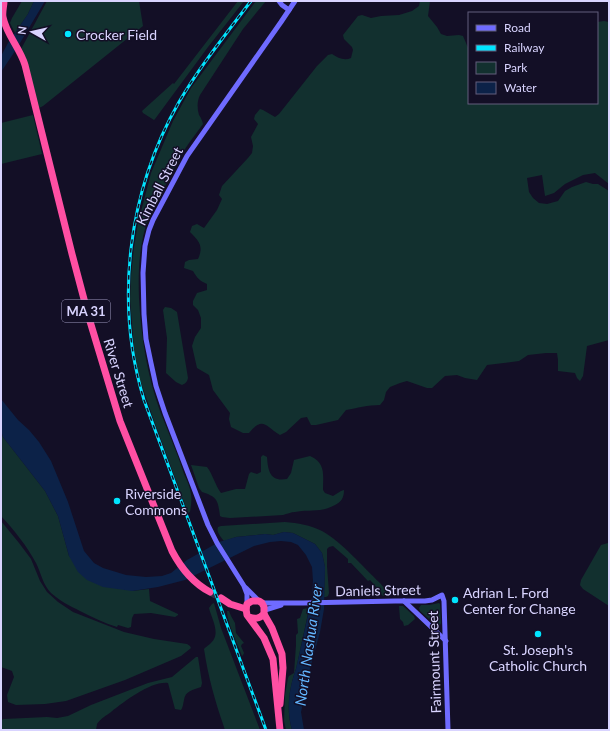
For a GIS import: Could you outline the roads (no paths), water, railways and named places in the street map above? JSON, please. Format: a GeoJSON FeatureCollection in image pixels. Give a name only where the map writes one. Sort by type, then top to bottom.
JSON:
{"type":"FeatureCollection","features":[{"type":"Feature","properties":{"kind":"highway","name":"MA 31"},"geometry":{"type":"LineString","coordinates":[[1,6],[4,1]]}},
{"type":"Feature","properties":{"kind":"highway","name":"MA 31"},"geometry":{"type":"LineString","coordinates":[[3,24],[4,1]]}},
{"type":"Feature","properties":{"kind":"highway","name":"River Street"},"geometry":{"type":"LineString","coordinates":[[3,24],[20,51],[26,66],[86,311],[120,421],[179,563],[200,586],[210,592]]}},
{"type":"Feature","properties":{"kind":"highway"},"geometry":{"type":"LineString","coordinates":[[221,598],[230,604],[256,606],[272,628],[282,654],[283,668],[280,728]]}},
{"type":"Feature","properties":{"kind":"highway"},"geometry":{"type":"LineString","coordinates":[[249,617],[253,619],[258,618],[256,606]]}},
{"type":"Feature","properties":{"kind":"highway"},"geometry":{"type":"LineString","coordinates":[[256,606],[247,615],[264,638],[273,659],[280,728]]}},
{"type":"Feature","properties":{"kind":"main road"},"geometry":{"type":"LineString","coordinates":[[279,1],[289,10]]}},
{"type":"Feature","properties":{"kind":"main road","name":"Kimball Street"},"geometry":{"type":"LineString","coordinates":[[256,606],[208,526],[165,413],[154,377],[148,350],[144,314],[143,273],[145,246],[149,230],[187,156],[289,10],[292,2]]}},
{"type":"Feature","properties":{"kind":"main road","name":"Kimball Street"},"geometry":{"type":"LineString","coordinates":[[244,586],[247,594],[256,606]]}},
{"type":"Feature","properties":{"kind":"main road","name":"Daniels Street"},"geometry":{"type":"LineString","coordinates":[[256,606],[303,603],[419,601],[432,600],[442,595]]}},
{"type":"Feature","properties":{"kind":"main road","name":"Fairmount Street"},"geometry":{"type":"LineString","coordinates":[[442,595],[444,601],[446,640],[448,730]]}},
{"type":"Feature","properties":{"kind":"main road"},"geometry":{"type":"LineString","coordinates":[[404,601],[446,640]]}},
{"type":"Feature","properties":{"kind":"main road"},"geometry":{"type":"LineString","coordinates":[[415,612],[415,606],[419,601]]}},
{"type":"Feature","properties":{"kind":"main road"},"geometry":{"type":"LineString","coordinates":[[435,631],[444,630],[445,626]]}},
{"type":"Feature","properties":{"kind":"water"},"geometry":{"type":"Polygon","coordinates":[[[34,1],[45,1],[1,72],[1,56],[28,14],[34,1]]]}},
{"type":"Feature","properties":{"kind":"water","name":"North Nashua River"},"geometry":{"type":"Polygon","coordinates":[[[1,399],[39,442],[51,461],[68,502],[84,551],[94,563],[103,568],[126,575],[146,577],[162,576],[171,573],[187,560],[219,542],[236,537],[265,534],[273,535],[284,532],[293,533],[315,544],[322,553],[325,567],[324,609],[301,712],[304,730],[292,730],[289,715],[289,699],[312,597],[313,581],[312,567],[306,555],[298,545],[291,542],[281,541],[254,546],[185,580],[158,587],[132,591],[103,587],[87,580],[78,572],[69,556],[58,516],[45,491],[3,437],[1,430],[1,399]]]}},
{"type":"Feature","properties":{"kind":"tunnel"},"geometry":{"type":"LineString","coordinates":[[210,592],[221,598]]}},
{"type":"Feature","properties":{"kind":"railway"},"geometry":{"type":"LineString","coordinates":[[251,1],[196,76],[179,102],[162,136],[148,172],[138,210],[131,248],[128,286],[130,325],[135,363],[144,400],[266,730]]}},
{"type":"Feature","properties":{"kind":"place","name":"Crocker Field"},"geometry":{"type":"Point","coordinates":[68,34]}},
{"type":"Feature","properties":{"kind":"place","name":"Riverside Commons"},"geometry":{"type":"Point","coordinates":[117,501]}},
{"type":"Feature","properties":{"kind":"place","name":"Adrian L. Ford Center for Change"},"geometry":{"type":"Point","coordinates":[455,600]}},
{"type":"Feature","properties":{"kind":"place","name":"St. Joseph's Catholic Church"},"geometry":{"type":"Point","coordinates":[538,634]}}]}
